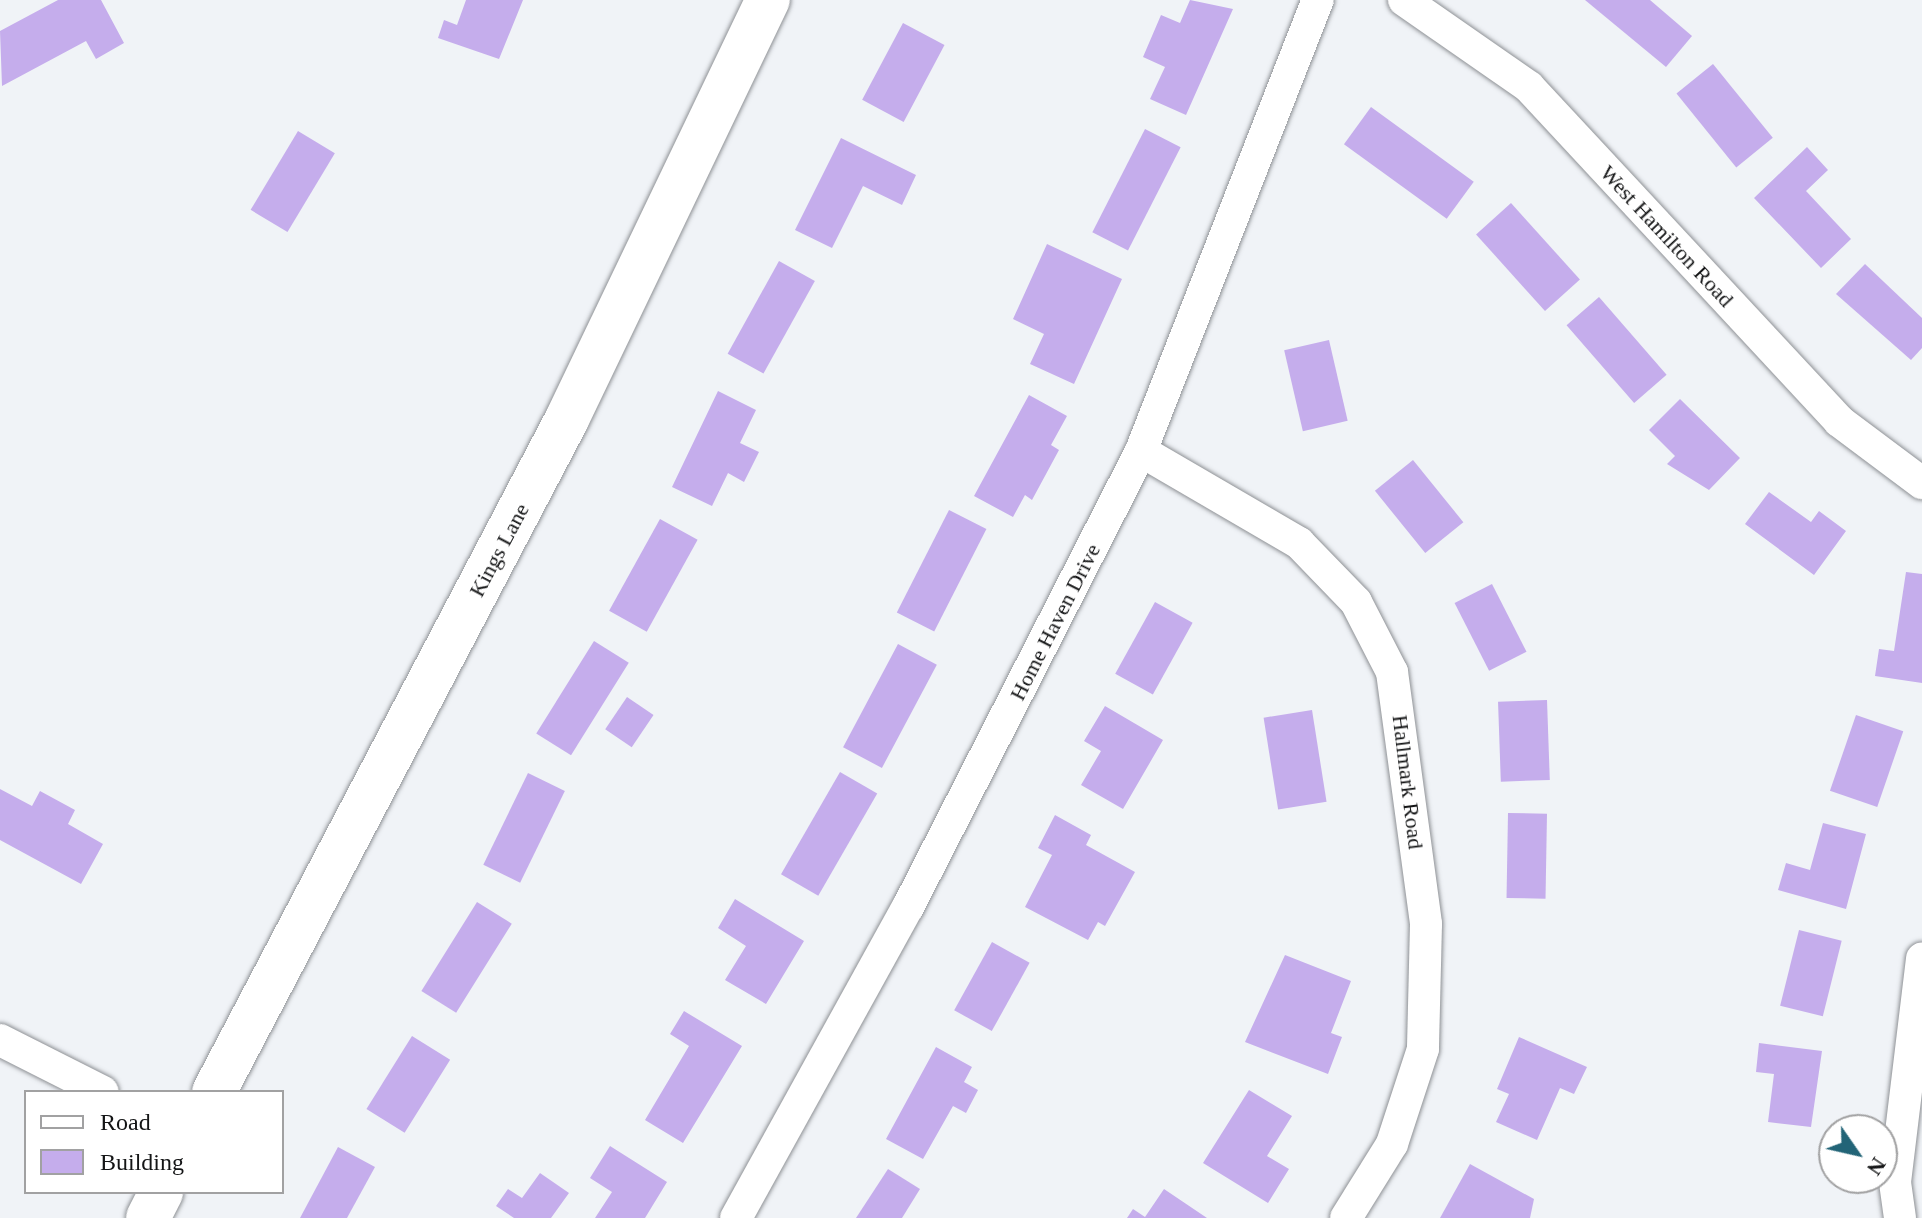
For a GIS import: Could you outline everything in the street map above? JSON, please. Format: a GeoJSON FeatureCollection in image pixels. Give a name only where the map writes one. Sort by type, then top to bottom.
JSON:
{"type":"FeatureCollection","features":[{"type":"Feature","properties":{"kind":"street","name":"Kings Lane"},"geometry":{"type":"LineString","coordinates":[[215,1090],[567,419],[768,0]]}},
{"type":"Feature","properties":{"kind":"street","name":"Home Haven Drive"},"geometry":{"type":"LineString","coordinates":[[736,1218],[908,907],[1141,451],[1318,0]]}},
{"type":"Feature","properties":{"kind":"street","name":"West Hamilton Road"},"geometry":{"type":"LineString","coordinates":[[1404,0],[1529,87],[1839,421],[1922,483]]}},
{"type":"Feature","properties":{"kind":"street","name":"Hallmark Road"},"geometry":{"type":"LineString","coordinates":[[1141,451],[1299,543],[1356,602],[1392,672],[1426,924],[1423,1049],[1392,1144],[1346,1218]]}},
{"type":"Feature","properties":{"kind":"street"},"geometry":{"type":"LineString","coordinates":[[1900,1218],[1895,1182],[1922,959]]}},
{"type":"Feature","properties":{"kind":"street"},"geometry":{"type":"LineString","coordinates":[[0,1040],[99,1090]]}},
{"type":"Feature","properties":{"kind":"street"},"geometry":{"type":"LineString","coordinates":[[148,1218],[160,1194]]}},
{"type":"Feature","properties":{"kind":"building"},"geometry":{"type":"Polygon","coordinates":[[[58,0],[101,0],[124,43],[96,59],[86,41],[2,86],[0,31],[58,0]]]}},
{"type":"Feature","properties":{"kind":"building"},"geometry":{"type":"Polygon","coordinates":[[[466,0],[523,0],[499,59],[438,38],[444,20],[457,25],[466,0]]]}},
{"type":"Feature","properties":{"kind":"building"},"geometry":{"type":"Polygon","coordinates":[[[1190,0],[1233,9],[1186,115],[1150,99],[1165,67],[1143,57],[1161,15],[1180,23],[1190,0]]]}},
{"type":"Feature","properties":{"kind":"building"},"geometry":{"type":"Polygon","coordinates":[[[1585,0],[1650,0],[1692,36],[1666,67],[1585,0]]]}},
{"type":"Feature","properties":{"kind":"building"},"geometry":{"type":"Polygon","coordinates":[[[903,23],[944,45],[904,122],[862,100],[903,23]]]}},
{"type":"Feature","properties":{"kind":"building"},"geometry":{"type":"Polygon","coordinates":[[[1713,64],[1773,138],[1736,167],[1676,94],[1713,64]]]}},
{"type":"Feature","properties":{"kind":"building"},"geometry":{"type":"Polygon","coordinates":[[[1371,107],[1474,182],[1447,219],[1344,144],[1371,107]]]}},
{"type":"Feature","properties":{"kind":"building"},"geometry":{"type":"Polygon","coordinates":[[[1145,129],[1181,147],[1128,251],[1092,232],[1145,129]]]}},
{"type":"Feature","properties":{"kind":"building"},"geometry":{"type":"Polygon","coordinates":[[[298,131],[335,153],[287,232],[251,210],[298,131]]]}},
{"type":"Feature","properties":{"kind":"building"},"geometry":{"type":"Polygon","coordinates":[[[841,138],[916,175],[902,205],[863,186],[832,248],[795,230],[841,138]]]}},
{"type":"Feature","properties":{"kind":"building"},"geometry":{"type":"Polygon","coordinates":[[[1807,147],[1828,170],[1806,191],[1851,239],[1821,268],[1754,198],[1807,147]]]}},
{"type":"Feature","properties":{"kind":"building"},"geometry":{"type":"Polygon","coordinates":[[[1511,203],[1580,280],[1545,311],[1476,234],[1511,203]]]}},
{"type":"Feature","properties":{"kind":"building"},"geometry":{"type":"Polygon","coordinates":[[[1047,244],[1122,279],[1074,384],[1030,364],[1044,334],[1013,319],[1047,244]]]}},
{"type":"Feature","properties":{"kind":"building"},"geometry":{"type":"Polygon","coordinates":[[[779,261],[815,281],[763,374],[728,354],[779,261]]]}},
{"type":"Feature","properties":{"kind":"building"},"geometry":{"type":"Polygon","coordinates":[[[1865,264],[1922,318],[1922,348],[1911,360],[1836,294],[1865,264]]]}},
{"type":"Feature","properties":{"kind":"building"},"geometry":{"type":"Polygon","coordinates":[[[1599,297],[1667,375],[1634,403],[1567,325],[1599,297]]]}},
{"type":"Feature","properties":{"kind":"building"},"geometry":{"type":"Polygon","coordinates":[[[1329,340],[1348,421],[1303,431],[1284,350],[1329,340]]]}},
{"type":"Feature","properties":{"kind":"building"},"geometry":{"type":"Polygon","coordinates":[[[718,391],[756,410],[740,443],[759,452],[744,482],[728,473],[712,506],[672,487],[718,391]]]}},
{"type":"Feature","properties":{"kind":"building"},"geometry":{"type":"Polygon","coordinates":[[[1029,395],[1067,416],[1051,445],[1059,450],[1032,500],[1025,495],[1013,517],[974,496],[1029,395]]]}},
{"type":"Feature","properties":{"kind":"building"},"geometry":{"type":"Polygon","coordinates":[[[1680,399],[1740,458],[1709,490],[1667,464],[1675,456],[1649,430],[1680,399]]]}},
{"type":"Feature","properties":{"kind":"building"},"geometry":{"type":"Polygon","coordinates":[[[1413,460],[1463,522],[1425,553],[1375,491],[1413,460]]]}},
{"type":"Feature","properties":{"kind":"building"},"geometry":{"type":"Polygon","coordinates":[[[1769,492],[1811,522],[1819,511],[1846,531],[1814,575],[1745,524],[1769,492]]]}},
{"type":"Feature","properties":{"kind":"building"},"geometry":{"type":"Polygon","coordinates":[[[949,510],[986,529],[934,632],[897,612],[949,510]]]}},
{"type":"Feature","properties":{"kind":"building"},"geometry":{"type":"Polygon","coordinates":[[[660,519],[698,540],[647,632],[609,611],[660,519]]]}},
{"type":"Feature","properties":{"kind":"building"},"geometry":{"type":"Polygon","coordinates":[[[1906,572],[1922,574],[1922,683],[1875,676],[1879,649],[1894,651],[1906,572]]]}},
{"type":"Feature","properties":{"kind":"building"},"geometry":{"type":"Polygon","coordinates":[[[1492,584],[1527,652],[1489,671],[1455,603],[1492,584]]]}},
{"type":"Feature","properties":{"kind":"building"},"geometry":{"type":"Polygon","coordinates":[[[1155,602],[1193,623],[1153,695],[1115,674],[1155,602]]]}},
{"type":"Feature","properties":{"kind":"building"},"geometry":{"type":"Polygon","coordinates":[[[594,641],[629,663],[571,755],[536,733],[594,641]]]}},
{"type":"Feature","properties":{"kind":"building"},"geometry":{"type":"Polygon","coordinates":[[[898,644],[937,665],[882,768],[843,747],[898,644]]]}},
{"type":"Feature","properties":{"kind":"building"},"geometry":{"type":"Polygon","coordinates":[[[627,697],[654,715],[632,747],[605,729],[627,697]]]}},
{"type":"Feature","properties":{"kind":"building"},"geometry":{"type":"Polygon","coordinates":[[[1547,700],[1550,780],[1501,782],[1498,702],[1547,700]]]}},
{"type":"Feature","properties":{"kind":"building"},"geometry":{"type":"Polygon","coordinates":[[[1105,706],[1163,740],[1123,809],[1081,785],[1101,751],[1084,741],[1105,706]]]}},
{"type":"Feature","properties":{"kind":"building"},"geometry":{"type":"Polygon","coordinates":[[[1312,710],[1327,802],[1278,810],[1264,718],[1312,710]]]}},
{"type":"Feature","properties":{"kind":"building"},"geometry":{"type":"Polygon","coordinates":[[[1856,715],[1903,731],[1877,807],[1830,791],[1856,715]]]}},
{"type":"Feature","properties":{"kind":"building"},"geometry":{"type":"Polygon","coordinates":[[[840,772],[877,794],[818,896],[781,874],[840,772]]]}},
{"type":"Feature","properties":{"kind":"building"},"geometry":{"type":"Polygon","coordinates":[[[528,773],[565,791],[520,883],[483,865],[528,773]]]}},
{"type":"Feature","properties":{"kind":"building"},"geometry":{"type":"Polygon","coordinates":[[[0,789],[32,806],[40,791],[75,810],[68,824],[103,844],[81,884],[0,840],[0,789]]]}},
{"type":"Feature","properties":{"kind":"building"},"geometry":{"type":"Polygon","coordinates":[[[1508,813],[1547,814],[1546,899],[1507,898],[1508,813]]]}},
{"type":"Feature","properties":{"kind":"building"},"geometry":{"type":"Polygon","coordinates":[[[1055,815],[1091,835],[1086,845],[1135,872],[1105,926],[1098,922],[1088,940],[1025,907],[1052,855],[1038,848],[1055,815]]]}},
{"type":"Feature","properties":{"kind":"building"},"geometry":{"type":"Polygon","coordinates":[[[1823,823],[1866,834],[1846,909],[1778,890],[1786,863],[1810,870],[1823,823]]]}},
{"type":"Feature","properties":{"kind":"building"},"geometry":{"type":"Polygon","coordinates":[[[735,899],[804,941],[766,1004],[725,980],[746,946],[718,928],[735,899]]]}},
{"type":"Feature","properties":{"kind":"building"},"geometry":{"type":"Polygon","coordinates":[[[477,902],[512,924],[456,1013],[421,991],[477,902]]]}},
{"type":"Feature","properties":{"kind":"building"},"geometry":{"type":"Polygon","coordinates":[[[1799,930],[1842,941],[1823,1016],[1780,1006],[1799,930]]]}},
{"type":"Feature","properties":{"kind":"building"},"geometry":{"type":"Polygon","coordinates":[[[992,942],[1030,963],[992,1031],[954,1010],[992,942]]]}},
{"type":"Feature","properties":{"kind":"building"},"geometry":{"type":"Polygon","coordinates":[[[1285,955],[1351,981],[1331,1033],[1342,1037],[1328,1074],[1245,1042],[1285,955]]]}},
{"type":"Feature","properties":{"kind":"building"},"geometry":{"type":"Polygon","coordinates":[[[684,1011],[742,1046],[683,1143],[645,1120],[689,1046],[670,1034],[684,1011]]]}},
{"type":"Feature","properties":{"kind":"building"},"geometry":{"type":"Polygon","coordinates":[[[412,1036],[450,1060],[405,1133],[366,1109],[412,1036]]]}},
{"type":"Feature","properties":{"kind":"building"},"geometry":{"type":"Polygon","coordinates":[[[1519,1037],[1587,1067],[1574,1094],[1560,1088],[1537,1140],[1496,1122],[1509,1094],[1497,1089],[1519,1037]]]}},
{"type":"Feature","properties":{"kind":"building"},"geometry":{"type":"Polygon","coordinates":[[[1759,1043],[1822,1051],[1811,1127],[1768,1122],[1774,1074],[1756,1072],[1759,1043]]]}},
{"type":"Feature","properties":{"kind":"building"},"geometry":{"type":"Polygon","coordinates":[[[936,1047],[972,1067],[964,1082],[978,1090],[966,1113],[953,1106],[923,1159],[886,1139],[936,1047]]]}},
{"type":"Feature","properties":{"kind":"building"},"geometry":{"type":"Polygon","coordinates":[[[1249,1090],[1292,1116],[1267,1156],[1289,1169],[1268,1203],[1203,1163],[1249,1090]]]}},
{"type":"Feature","properties":{"kind":"building"},"geometry":{"type":"Polygon","coordinates":[[[610,1146],[667,1182],[645,1218],[595,1218],[612,1192],[590,1178],[610,1146]]]}},
{"type":"Feature","properties":{"kind":"building"},"geometry":{"type":"Polygon","coordinates":[[[338,1147],[375,1167],[347,1218],[300,1218],[338,1147]]]}},
{"type":"Feature","properties":{"kind":"building"},"geometry":{"type":"Polygon","coordinates":[[[1470,1164],[1534,1199],[1530,1218],[1440,1218],[1470,1164]]]}},
{"type":"Feature","properties":{"kind":"building"},"geometry":{"type":"Polygon","coordinates":[[[888,1169],[920,1189],[902,1218],[856,1218],[888,1169]]]}},
{"type":"Feature","properties":{"kind":"building"},"geometry":{"type":"Polygon","coordinates":[[[540,1173],[569,1193],[551,1218],[514,1218],[496,1206],[508,1189],[522,1198],[540,1173]]]}},
{"type":"Feature","properties":{"kind":"building"},"geometry":{"type":"Polygon","coordinates":[[[1164,1189],[1207,1218],[1127,1218],[1133,1209],[1145,1217],[1164,1189]]]}}]}
